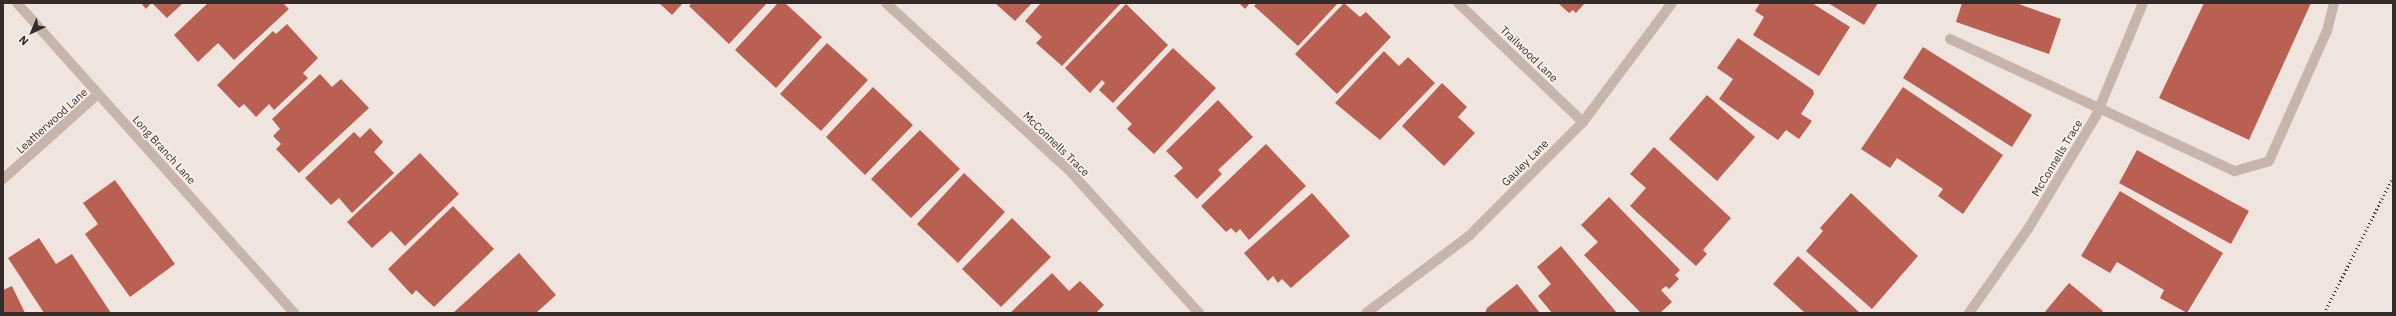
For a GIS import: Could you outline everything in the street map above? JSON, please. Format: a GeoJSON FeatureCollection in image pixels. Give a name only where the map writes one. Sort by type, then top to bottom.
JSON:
{"type":"FeatureCollection","features":[{"type":"Feature","properties":{"kind":"street","name":"Long Branch Lane"},"geometry":{"type":"LineString","coordinates":[[17,3],[294,313]]}},
{"type":"Feature","properties":{"kind":"street","name":"McConnells Trace"},"geometry":{"type":"LineString","coordinates":[[886,3],[1067,168],[1199,313]]}},
{"type":"Feature","properties":{"kind":"street","name":"Trailwood Lane"},"geometry":{"type":"LineString","coordinates":[[1458,3],[1583,122]]}},
{"type":"Feature","properties":{"kind":"street","name":"Gauley Lane"},"geometry":{"type":"LineString","coordinates":[[1366,313],[1470,236],[1583,122],[1672,3]]}},
{"type":"Feature","properties":{"kind":"street","name":"McConnells Trace"},"geometry":{"type":"LineString","coordinates":[[1969,313],[2028,229],[2098,110],[2143,3]]}},
{"type":"Feature","properties":{"kind":"street"},"geometry":{"type":"LineString","coordinates":[[1950,39],[2098,110],[2235,171],[2269,161],[2327,31],[2334,3]]}},
{"type":"Feature","properties":{"kind":"street","name":"Leatherwood Lane"},"geometry":{"type":"LineString","coordinates":[[3,179],[98,94]]}},
{"type":"Feature","properties":{"kind":"building"},"geometry":{"type":"Polygon","coordinates":[[[141,3],[151,3],[146,9],[141,3]]]}},
{"type":"Feature","properties":{"kind":"building"},"geometry":{"type":"Polygon","coordinates":[[[152,3],[183,3],[167,18],[152,3]]]}},
{"type":"Feature","properties":{"kind":"building"},"geometry":{"type":"Polygon","coordinates":[[[208,3],[283,3],[289,9],[234,60],[218,43],[198,62],[174,35],[208,3]]]}},
{"type":"Feature","properties":{"kind":"building"},"geometry":{"type":"Polygon","coordinates":[[[659,3],[683,3],[672,15],[659,3]]]}},
{"type":"Feature","properties":{"kind":"building"},"geometry":{"type":"Polygon","coordinates":[[[692,3],[767,3],[729,44],[689,6],[692,3]]]}},
{"type":"Feature","properties":{"kind":"building"},"geometry":{"type":"Polygon","coordinates":[[[778,3],[785,3],[822,37],[776,88],[735,50],[778,3]]]}},
{"type":"Feature","properties":{"kind":"building"},"geometry":{"type":"Polygon","coordinates":[[[995,3],[1032,3],[1015,21],[995,3]]]}},
{"type":"Feature","properties":{"kind":"building"},"geometry":{"type":"Polygon","coordinates":[[[1041,3],[1121,3],[1062,66],[1036,43],[1042,37],[1025,21],[1041,3]]]}},
{"type":"Feature","properties":{"kind":"building"},"geometry":{"type":"Polygon","coordinates":[[[1239,3],[1250,3],[1245,9],[1239,3]]]}},
{"type":"Feature","properties":{"kind":"building"},"geometry":{"type":"Polygon","coordinates":[[[1257,3],[1338,3],[1298,46],[1254,6],[1257,3]]]}},
{"type":"Feature","properties":{"kind":"building"},"geometry":{"type":"Polygon","coordinates":[[[1344,3],[1360,17],[1366,12],[1391,37],[1337,94],[1295,54],[1344,3]]]}},
{"type":"Feature","properties":{"kind":"building"},"geometry":{"type":"Polygon","coordinates":[[[1558,3],[1585,3],[1576,13],[1573,10],[1569,13],[1558,3]]]}},
{"type":"Feature","properties":{"kind":"building"},"geometry":{"type":"Polygon","coordinates":[[[1760,3],[1812,3],[1850,27],[1819,76],[1753,35],[1764,17],[1755,11],[1760,3]]]}},
{"type":"Feature","properties":{"kind":"building"},"geometry":{"type":"Polygon","coordinates":[[[1828,3],[1878,3],[1864,25],[1828,3]]]}},
{"type":"Feature","properties":{"kind":"building"},"geometry":{"type":"Polygon","coordinates":[[[1962,3],[2016,3],[2061,19],[2049,54],[1956,22],[1962,3]]]}},
{"type":"Feature","properties":{"kind":"building"},"geometry":{"type":"Polygon","coordinates":[[[2204,3],[2311,3],[2249,140],[2159,98],[2204,3]]]}},
{"type":"Feature","properties":{"kind":"building"},"geometry":{"type":"Polygon","coordinates":[[[1126,4],[1168,45],[1113,103],[1099,90],[1105,83],[1102,80],[1090,93],[1065,68],[1126,4]]]}},
{"type":"Feature","properties":{"kind":"building"},"geometry":{"type":"Polygon","coordinates":[[[287,24],[318,58],[303,73],[308,78],[274,110],[269,104],[256,117],[244,104],[239,108],[217,85],[273,31],[276,34],[287,24]]]}},
{"type":"Feature","properties":{"kind":"building"},"geometry":{"type":"Polygon","coordinates":[[[1738,38],[1813,90],[1814,94],[1801,114],[1812,121],[1799,139],[1786,130],[1778,140],[1719,99],[1733,79],[1717,68],[1738,38]]]}},
{"type":"Feature","properties":{"kind":"building"},"geometry":{"type":"Polygon","coordinates":[[[827,43],[868,80],[821,131],[780,94],[827,43]]]}},
{"type":"Feature","properties":{"kind":"building"},"geometry":{"type":"Polygon","coordinates":[[[1923,47],[2032,115],[2012,147],[1903,78],[1923,47]]]}},
{"type":"Feature","properties":{"kind":"building"},"geometry":{"type":"Polygon","coordinates":[[[1173,48],[1216,88],[1154,154],[1127,129],[1132,124],[1116,108],[1173,48]]]}},
{"type":"Feature","properties":{"kind":"building"},"geometry":{"type":"Polygon","coordinates":[[[1384,51],[1399,66],[1408,57],[1435,83],[1380,140],[1335,103],[1384,51]]]}},
{"type":"Feature","properties":{"kind":"building"},"geometry":{"type":"Polygon","coordinates":[[[320,74],[332,87],[341,79],[369,108],[299,173],[276,149],[281,144],[273,136],[280,129],[272,119],[320,74]]]}},
{"type":"Feature","properties":{"kind":"building"},"geometry":{"type":"Polygon","coordinates":[[[1442,83],[1467,107],[1458,117],[1475,133],[1444,166],[1402,126],[1442,83]]]}},
{"type":"Feature","properties":{"kind":"building"},"geometry":{"type":"Polygon","coordinates":[[[873,87],[913,125],[865,175],[826,137],[873,87]]]}},
{"type":"Feature","properties":{"kind":"building"},"geometry":{"type":"Polygon","coordinates":[[[1903,87],[2003,155],[1963,214],[1938,196],[1943,189],[1897,158],[1890,168],[1861,149],[1903,87]]]}},
{"type":"Feature","properties":{"kind":"building"},"geometry":{"type":"Polygon","coordinates":[[[1707,95],[1755,137],[1717,181],[1669,139],[1707,95]]]}},
{"type":"Feature","properties":{"kind":"building"},"geometry":{"type":"Polygon","coordinates":[[[1218,100],[1253,137],[1218,170],[1222,174],[1197,199],[1174,176],[1183,168],[1166,151],[1218,100]]]}},
{"type":"Feature","properties":{"kind":"building"},"geometry":{"type":"Polygon","coordinates":[[[370,128],[383,142],[374,152],[394,173],[352,213],[339,198],[331,205],[305,178],[354,132],[360,138],[370,128]]]}},
{"type":"Feature","properties":{"kind":"building"},"geometry":{"type":"Polygon","coordinates":[[[920,130],[960,169],[911,218],[871,179],[920,130]]]}},
{"type":"Feature","properties":{"kind":"building"},"geometry":{"type":"Polygon","coordinates":[[[1266,144],[1306,186],[1249,240],[1240,229],[1236,233],[1231,228],[1226,232],[1201,206],[1266,144]]]}},
{"type":"Feature","properties":{"kind":"building"},"geometry":{"type":"Polygon","coordinates":[[[1654,147],[1731,218],[1703,250],[1707,254],[1696,266],[1630,206],[1646,188],[1630,174],[1654,147]]]}},
{"type":"Feature","properties":{"kind":"building"},"geometry":{"type":"Polygon","coordinates":[[[2137,150],[2249,211],[2231,244],[2119,183],[2137,150]]]}},
{"type":"Feature","properties":{"kind":"building"},"geometry":{"type":"Polygon","coordinates":[[[420,153],[459,194],[405,246],[391,231],[372,248],[347,222],[420,153]]]}},
{"type":"Feature","properties":{"kind":"building"},"geometry":{"type":"Polygon","coordinates":[[[964,173],[1005,212],[958,263],[917,224],[964,173]]]}},
{"type":"Feature","properties":{"kind":"building"},"geometry":{"type":"Polygon","coordinates":[[[115,180],[175,264],[130,297],[85,234],[98,224],[83,203],[115,180]]]}},
{"type":"Feature","properties":{"kind":"building"},"geometry":{"type":"Polygon","coordinates":[[[2120,191],[2223,253],[2187,313],[2160,298],[2164,290],[2117,262],[2110,273],[2081,256],[2120,191]]]}},
{"type":"Feature","properties":{"kind":"building"},"geometry":{"type":"Polygon","coordinates":[[[1312,193],[1350,236],[1291,288],[1282,279],[1278,283],[1273,276],[1268,281],[1244,253],[1312,193]]]}},
{"type":"Feature","properties":{"kind":"building"},"geometry":{"type":"Polygon","coordinates":[[[1851,193],[1918,256],[1872,309],[1806,251],[1823,231],[1820,228],[1851,193]]]}},
{"type":"Feature","properties":{"kind":"building"},"geometry":{"type":"Polygon","coordinates":[[[1609,197],[1680,270],[1675,275],[1679,279],[1669,289],[1666,286],[1661,290],[1672,302],[1660,313],[1640,312],[1584,255],[1598,242],[1581,225],[1609,197]]]}},
{"type":"Feature","properties":{"kind":"building"},"geometry":{"type":"Polygon","coordinates":[[[453,206],[494,249],[434,307],[416,290],[412,295],[388,269],[453,206]]]}},
{"type":"Feature","properties":{"kind":"building"},"geometry":{"type":"Polygon","coordinates":[[[1012,218],[1051,257],[1001,307],[962,269],[1012,218]]]}},
{"type":"Feature","properties":{"kind":"building"},"geometry":{"type":"Polygon","coordinates":[[[39,238],[56,264],[72,254],[111,313],[44,313],[8,258],[39,238]]]}},
{"type":"Feature","properties":{"kind":"building"},"geometry":{"type":"Polygon","coordinates":[[[1561,246],[1617,313],[1552,313],[1538,296],[1551,284],[1537,267],[1561,246]]]}},
{"type":"Feature","properties":{"kind":"building"},"geometry":{"type":"Polygon","coordinates":[[[519,253],[556,295],[536,313],[453,313],[519,253]]]}},
{"type":"Feature","properties":{"kind":"building"},"geometry":{"type":"Polygon","coordinates":[[[1798,256],[1860,313],[1805,313],[1773,284],[1798,256]]]}},
{"type":"Feature","properties":{"kind":"building"},"geometry":{"type":"Polygon","coordinates":[[[1052,273],[1069,291],[1080,281],[1104,305],[1096,313],[1010,313],[1052,273]]]}},
{"type":"Feature","properties":{"kind":"building"},"geometry":{"type":"Polygon","coordinates":[[[2069,283],[2103,311],[2101,313],[2044,313],[2069,283]]]}},
{"type":"Feature","properties":{"kind":"building"},"geometry":{"type":"Polygon","coordinates":[[[1517,284],[1540,313],[1485,313],[1487,308],[1517,284]]]}},
{"type":"Feature","properties":{"kind":"building"},"geometry":{"type":"Polygon","coordinates":[[[12,286],[25,313],[3,313],[3,290],[12,286]]]}},
{"type":"Feature","properties":{"kind":"railway"},"geometry":{"type":"LineString","coordinates":[[2324,313],[2393,177]]}}]}
